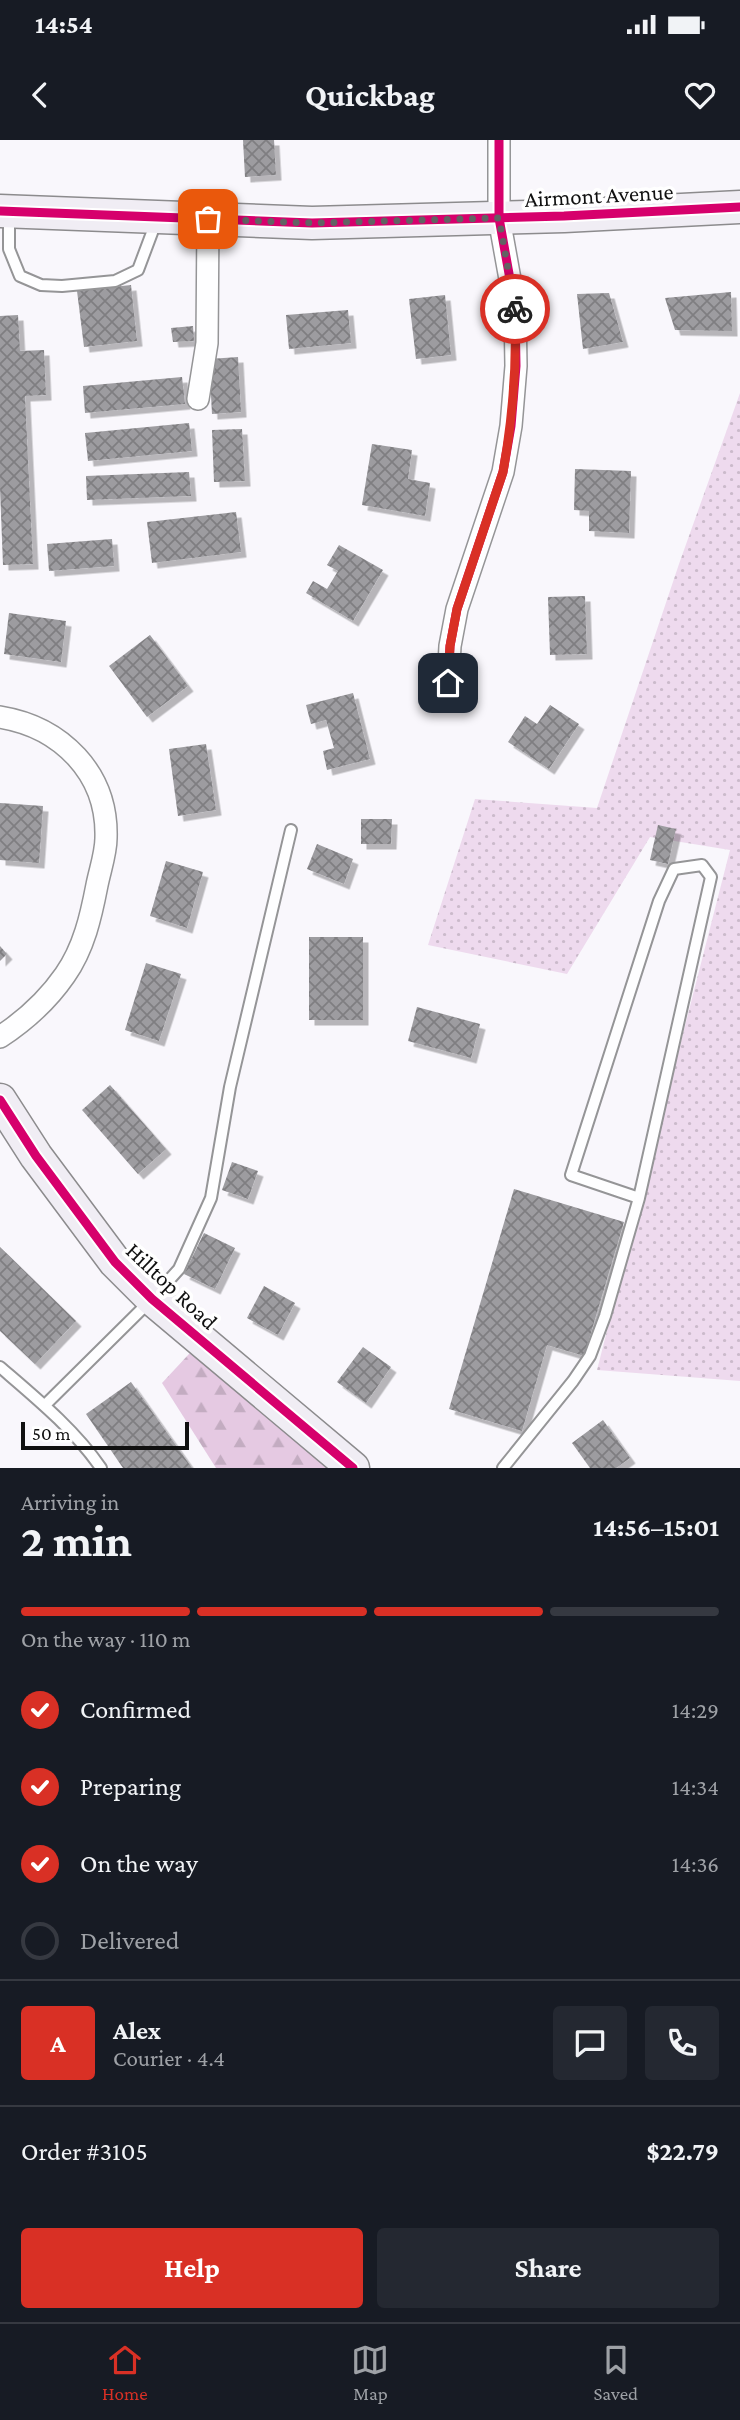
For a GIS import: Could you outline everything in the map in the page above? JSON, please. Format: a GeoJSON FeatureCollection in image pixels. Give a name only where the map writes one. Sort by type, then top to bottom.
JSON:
{"type":"FeatureCollection","features":[{"type":"Feature","properties":{"kind":"street"},"geometry":{"type":"LineString","coordinates":[[448,683],[450,646],[457,609],[503,472],[511,426],[516,366],[514,307],[499,218],[499,140]]}},
{"type":"Feature","properties":{"kind":"street","name":"Airmont Avenue"},"geometry":{"type":"LineString","coordinates":[[5,211],[312,223],[739,207]]}},
{"type":"Feature","properties":{"kind":"street"},"geometry":{"type":"LineString","coordinates":[[198,398],[207,343],[208,219]]}},
{"type":"Feature","properties":{"kind":"street"},"geometry":{"type":"LineString","coordinates":[[0,718],[19,720],[46,731],[68,747],[84,765],[97,789],[104,812],[106,839],[92,915],[82,945],[67,973],[48,998],[0,1037]]}},
{"type":"Feature","properties":{"kind":"street","name":"Hilltop Road"},"geometry":{"type":"LineString","coordinates":[[0,1100],[36,1156],[115,1262],[152,1299],[353,1468]]}},
{"type":"Feature","properties":{"kind":"lane"},"geometry":{"type":"LineString","coordinates":[[5,211],[9,249],[20,276],[41,285],[62,286],[115,281],[138,270],[158,216]]}},
{"type":"Feature","properties":{"kind":"lane"},"geometry":{"type":"LineString","coordinates":[[45,1405],[179,1269],[211,1198],[230,1087],[291,830]]}},
{"type":"Feature","properties":{"kind":"lane"},"geometry":{"type":"LineString","coordinates":[[503,1468],[590,1356],[605,1316],[639,1198],[711,877],[702,865],[674,869],[659,901],[570,1175],[639,1198]]}},
{"type":"Feature","properties":{"kind":"lane"},"geometry":{"type":"LineString","coordinates":[[0,1367],[45,1405],[91,1453],[101,1468]]}},
{"type":"Feature","properties":{"kind":"shaded area"},"geometry":{"type":"Polygon","coordinates":[[[740,393],[740,1381],[597,1370],[730,850],[650,837],[567,974],[428,945],[475,799],[597,808],[740,393]]]}},
{"type":"Feature","properties":{"kind":"green space"},"geometry":{"type":"Polygon","coordinates":[[[202,1340],[335,1468],[216,1468],[162,1383],[202,1340]]]}},
{"type":"Feature","properties":{"kind":"building"},"geometry":{"type":"Polygon","coordinates":[[[243,140],[274,140],[276,175],[245,177],[243,140]]]}},
{"type":"Feature","properties":{"kind":"building"},"geometry":{"type":"Polygon","coordinates":[[[131,285],[137,341],[84,347],[77,291],[131,285]]]}},
{"type":"Feature","properties":{"kind":"building"},"geometry":{"type":"Polygon","coordinates":[[[731,292],[732,331],[675,330],[665,298],[731,292]]]}},
{"type":"Feature","properties":{"kind":"building"},"geometry":{"type":"Polygon","coordinates":[[[609,293],[623,342],[583,349],[577,294],[609,293]]]}},
{"type":"Feature","properties":{"kind":"building"},"geometry":{"type":"Polygon","coordinates":[[[445,295],[451,355],[416,359],[409,299],[445,295]]]}},
{"type":"Feature","properties":{"kind":"building"},"geometry":{"type":"Polygon","coordinates":[[[348,310],[351,343],[289,349],[286,315],[348,310]]]}},
{"type":"Feature","properties":{"kind":"building"},"geometry":{"type":"Polygon","coordinates":[[[18,315],[20,351],[44,350],[46,395],[25,396],[33,564],[3,565],[0,316],[18,315]]]}},
{"type":"Feature","properties":{"kind":"building"},"geometry":{"type":"Polygon","coordinates":[[[193,326],[194,341],[173,342],[171,328],[193,326]]]}},
{"type":"Feature","properties":{"kind":"building"},"geometry":{"type":"Polygon","coordinates":[[[238,357],[241,412],[212,414],[209,359],[238,357]]]}},
{"type":"Feature","properties":{"kind":"building"},"geometry":{"type":"Polygon","coordinates":[[[182,377],[185,404],[85,413],[83,386],[182,377]]]}},
{"type":"Feature","properties":{"kind":"building"},"geometry":{"type":"Polygon","coordinates":[[[189,423],[192,451],[88,461],[85,433],[189,423]]]}},
{"type":"Feature","properties":{"kind":"building"},"geometry":{"type":"Polygon","coordinates":[[[242,429],[245,481],[214,482],[212,430],[242,429]]]}},
{"type":"Feature","properties":{"kind":"building"},"geometry":{"type":"Polygon","coordinates":[[[372,444],[412,450],[408,479],[430,483],[425,516],[362,505],[372,444]]]}},
{"type":"Feature","properties":{"kind":"building"},"geometry":{"type":"Polygon","coordinates":[[[575,469],[631,471],[629,533],[589,531],[589,511],[574,510],[575,469]]]}},
{"type":"Feature","properties":{"kind":"building"},"geometry":{"type":"Polygon","coordinates":[[[189,472],[191,496],[87,500],[86,476],[189,472]]]}},
{"type":"Feature","properties":{"kind":"building"},"geometry":{"type":"Polygon","coordinates":[[[236,512],[241,552],[152,563],[147,522],[236,512]]]}},
{"type":"Feature","properties":{"kind":"building"},"geometry":{"type":"Polygon","coordinates":[[[112,539],[114,566],[49,571],[47,544],[112,539]]]}},
{"type":"Feature","properties":{"kind":"building"},"geometry":{"type":"Polygon","coordinates":[[[339,545],[383,570],[353,621],[306,593],[313,581],[327,589],[338,571],[327,565],[339,545]]]}},
{"type":"Feature","properties":{"kind":"building"},"geometry":{"type":"Polygon","coordinates":[[[585,596],[587,654],[550,655],[548,597],[585,596]]]}},
{"type":"Feature","properties":{"kind":"building"},"geometry":{"type":"Polygon","coordinates":[[[9,613],[66,621],[61,662],[4,654],[9,613]]]}},
{"type":"Feature","properties":{"kind":"building"},"geometry":{"type":"Polygon","coordinates":[[[150,635],[188,686],[147,717],[109,666],[150,635]]]}},
{"type":"Feature","properties":{"kind":"building"},"geometry":{"type":"Polygon","coordinates":[[[353,693],[370,759],[327,770],[323,751],[334,748],[326,720],[311,724],[306,705],[353,693]]]}},
{"type":"Feature","properties":{"kind":"building"},"geometry":{"type":"Polygon","coordinates":[[[550,705],[579,724],[549,769],[508,742],[525,716],[537,724],[550,705]]]}},
{"type":"Feature","properties":{"kind":"building"},"geometry":{"type":"Polygon","coordinates":[[[206,744],[216,810],[178,816],[169,749],[206,744]]]}},
{"type":"Feature","properties":{"kind":"building"},"geometry":{"type":"Polygon","coordinates":[[[0,803],[43,806],[39,863],[0,860],[0,803]]]}},
{"type":"Feature","properties":{"kind":"building"},"geometry":{"type":"Polygon","coordinates":[[[361,819],[392,819],[391,844],[361,844],[361,819]]]}},
{"type":"Feature","properties":{"kind":"building"},"geometry":{"type":"Polygon","coordinates":[[[658,825],[676,829],[668,864],[650,860],[658,825]]]}},
{"type":"Feature","properties":{"kind":"building"},"geometry":{"type":"Polygon","coordinates":[[[317,844],[353,859],[344,884],[307,869],[317,844]]]}},
{"type":"Feature","properties":{"kind":"building"},"geometry":{"type":"Polygon","coordinates":[[[166,861],[203,872],[187,928],[150,916],[166,861]]]}},
{"type":"Feature","properties":{"kind":"building"},"geometry":{"type":"Polygon","coordinates":[[[309,937],[363,937],[363,1020],[309,1020],[309,937]]]}},
{"type":"Feature","properties":{"kind":"building"},"geometry":{"type":"Polygon","coordinates":[[[0,946],[7,954],[0,961],[0,946]]]}},
{"type":"Feature","properties":{"kind":"building"},"geometry":{"type":"Polygon","coordinates":[[[146,963],[181,974],[159,1041],[125,1030],[146,963]]]}},
{"type":"Feature","properties":{"kind":"building"},"geometry":{"type":"Polygon","coordinates":[[[417,1007],[480,1024],[471,1058],[408,1041],[417,1007]]]}},
{"type":"Feature","properties":{"kind":"building"},"geometry":{"type":"Polygon","coordinates":[[[110,1085],[166,1149],[138,1174],[82,1110],[110,1085]]]}},
{"type":"Feature","properties":{"kind":"building"},"geometry":{"type":"Polygon","coordinates":[[[232,1162],[258,1171],[248,1199],[222,1190],[232,1162]]]}},
{"type":"Feature","properties":{"kind":"building"},"geometry":{"type":"Polygon","coordinates":[[[514,1189],[624,1222],[584,1356],[547,1345],[522,1431],[449,1409],[514,1189]]]}},
{"type":"Feature","properties":{"kind":"building"},"geometry":{"type":"Polygon","coordinates":[[[204,1233],[235,1248],[215,1289],[184,1274],[204,1233]]]}},
{"type":"Feature","properties":{"kind":"building"},"geometry":{"type":"Polygon","coordinates":[[[0,1247],[76,1321],[35,1364],[0,1331],[0,1247]]]}},
{"type":"Feature","properties":{"kind":"building"},"geometry":{"type":"Polygon","coordinates":[[[264,1286],[295,1303],[278,1335],[247,1318],[264,1286]]]}},
{"type":"Feature","properties":{"kind":"building"},"geometry":{"type":"Polygon","coordinates":[[[363,1347],[391,1367],[366,1403],[337,1382],[363,1347]]]}},
{"type":"Feature","properties":{"kind":"building"},"geometry":{"type":"Polygon","coordinates":[[[131,1382],[192,1468],[123,1468],[86,1414],[131,1382]]]}},
{"type":"Feature","properties":{"kind":"building"},"geometry":{"type":"Polygon","coordinates":[[[603,1420],[630,1458],[616,1468],[590,1468],[572,1443],[603,1420]]]}},
{"type":"Feature","properties":{"kind":"cycle path"},"geometry":{"type":"LineString","coordinates":[[448,683],[450,646],[457,609],[503,472],[511,426],[516,366],[515,307],[499,218],[499,140]]}},
{"type":"Feature","properties":{"kind":"cycle path"},"geometry":{"type":"LineString","coordinates":[[0,211],[312,223],[564,216],[740,207]]}},
{"type":"Feature","properties":{"kind":"cycle path"},"geometry":{"type":"LineString","coordinates":[[0,1100],[36,1156],[115,1262],[152,1299],[353,1468]]}},
{"type":"Feature","properties":{"kind":"way so far"},"geometry":{"type":"LineString","coordinates":[[208,219],[312,223],[499,218],[515,309]]}},
{"type":"Feature","properties":{"kind":"route"},"geometry":{"type":"LineString","coordinates":[[448,683],[450,646],[457,609],[503,472],[511,426],[516,366],[515,309]]}}]}
